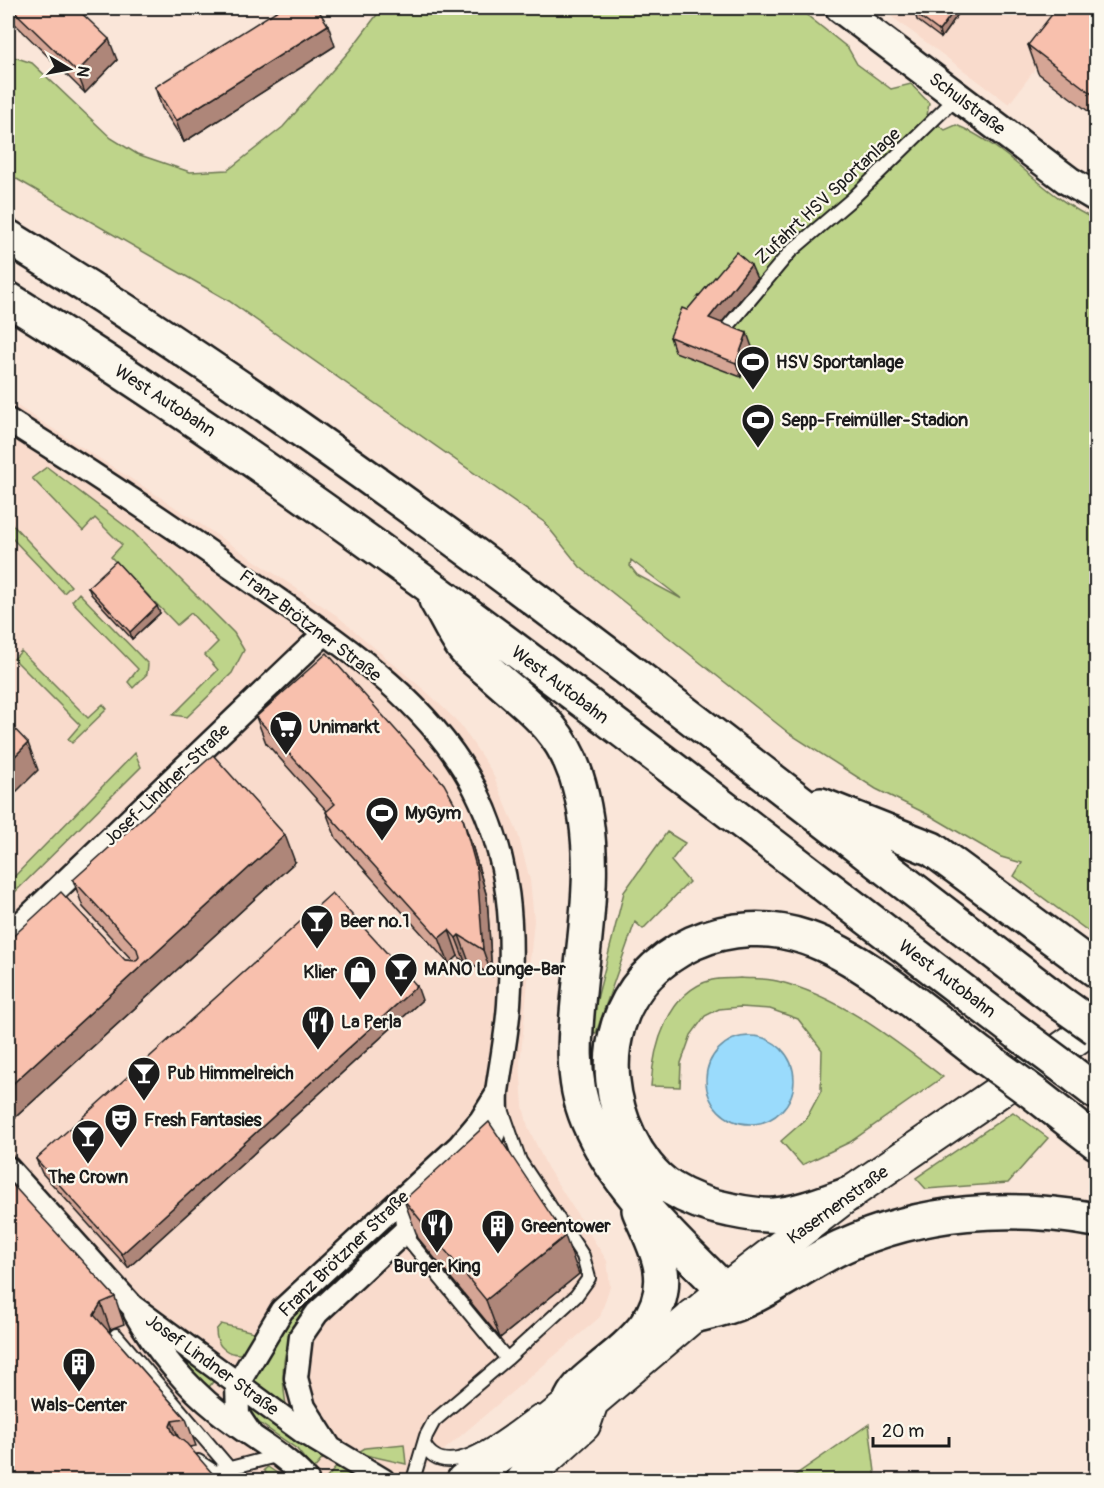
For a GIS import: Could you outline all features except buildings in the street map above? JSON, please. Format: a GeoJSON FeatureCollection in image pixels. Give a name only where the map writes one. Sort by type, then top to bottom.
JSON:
{"type":"FeatureCollection","features":[{"type":"Feature","properties":{"kind":"highway"},"geometry":{"type":"LineString","coordinates":[[8,237],[260,400],[484,560],[1062,1004],[1096,1027]]}},
{"type":"Feature","properties":{"kind":"highway","name":"West Autobahn"},"geometry":{"type":"LineString","coordinates":[[8,299],[208,429],[430,588],[1096,1092]]}},
{"type":"Feature","properties":{"kind":"highway"},"geometry":{"type":"LineString","coordinates":[[430,588],[464,648],[548,723],[575,773],[584,804],[590,845],[590,892],[574,1026],[578,1087],[588,1120],[605,1154],[632,1194],[724,1290]]}},
{"type":"Feature","properties":{"kind":"highway"},"geometry":{"type":"LineString","coordinates":[[783,790],[932,849],[1096,970]]}},
{"type":"Feature","properties":{"kind":"highway"},"geometry":{"type":"LineString","coordinates":[[849,1194],[776,1215],[742,1213],[702,1204],[669,1187],[637,1155],[616,1112],[610,1069],[619,1019],[642,979],[672,953],[706,937],[739,929],[774,930],[807,938],[836,951],[902,994],[1096,1142]]}},
{"type":"Feature","properties":{"kind":"highway"},"geometry":{"type":"LineString","coordinates":[[580,1403],[574,1391],[632,1343],[649,1325],[659,1297],[661,1270],[632,1194]]}},
{"type":"Feature","properties":{"kind":"highway"},"geometry":{"type":"LineString","coordinates":[[693,1316],[740,1303],[841,1247],[894,1226],[967,1213],[1064,1214],[1096,1220]]}},
{"type":"Feature","properties":{"kind":"main road","name":"Kasernenstraße"},"geometry":{"type":"LineString","coordinates":[[463,1480],[580,1403],[849,1194],[1096,1027]]}},
{"type":"Feature","properties":{"kind":"main road","name":"Kasernenstraße"},"geometry":{"type":"LineString","coordinates":[[523,1480],[584,1425],[580,1403]]}},
{"type":"Feature","properties":{"kind":"street","name":"Schulstraße"},"geometry":{"type":"LineString","coordinates":[[840,8],[1069,181],[1096,197]]}},
{"type":"Feature","properties":{"kind":"street","name":"Franz Brötzner Straße"},"geometry":{"type":"LineString","coordinates":[[8,420],[150,509],[325,633],[382,679],[432,728],[454,754],[475,788],[499,844],[509,890],[512,958],[507,1029],[497,1094],[496,1127],[484,1150],[458,1183],[317,1313],[301,1336],[296,1378],[304,1407],[330,1448]]}},
{"type":"Feature","properties":{"kind":"street","name":"Josef-Lindner-Straße"},"geometry":{"type":"LineString","coordinates":[[8,934],[60,895],[325,633]]}},
{"type":"Feature","properties":{"kind":"street","name":"Franz Brötzner Straße"},"geometry":{"type":"LineString","coordinates":[[237,1385],[282,1310],[447,1157],[481,1120],[497,1094]]}},
{"type":"Feature","properties":{"kind":"street"},"geometry":{"type":"LineString","coordinates":[[8,1168],[132,1306]]}},
{"type":"Feature","properties":{"kind":"street","name":"Josef Lindner Straße"},"geometry":{"type":"LineString","coordinates":[[132,1306],[237,1385],[382,1480]]}},
{"type":"Feature","properties":{"kind":"street","name":"Josef Lindner Straße"},"geometry":{"type":"LineString","coordinates":[[132,1306],[150,1340],[219,1413],[291,1462],[307,1480]]}},
{"type":"Feature","properties":{"kind":"street"},"geometry":{"type":"LineString","coordinates":[[237,1385],[238,1415],[250,1433]]}},
{"type":"Feature","properties":{"kind":"lane","name":"Zufahrt HSV Sportanlage"},"geometry":{"type":"LineString","coordinates":[[729,325],[790,252],[852,199],[957,97]]}},
{"type":"Feature","properties":{"kind":"lane"},"geometry":{"type":"LineString","coordinates":[[413,1480],[434,1421],[576,1296],[589,1278],[583,1256],[520,1161],[497,1094]]}},
{"type":"Feature","properties":{"kind":"lane"},"geometry":{"type":"LineString","coordinates":[[481,1120],[480,1133],[457,1165],[401,1217],[404,1233],[507,1359]]}},
{"type":"Feature","properties":{"kind":"lane"},"geometry":{"type":"LineString","coordinates":[[116,1335],[230,1468]]}},
{"type":"Feature","properties":{"kind":"lane"},"geometry":{"type":"LineString","coordinates":[[424,1444],[428,1453],[438,1459],[454,1460],[471,1455],[543,1407],[580,1403]]}},
{"type":"Feature","properties":{"kind":"lane"},"geometry":{"type":"LineString","coordinates":[[188,1453],[209,1470],[215,1472],[280,1455]]}},
{"type":"Feature","properties":{"kind":"shaded area"},"geometry":{"type":"Polygon","coordinates":[[[880,8],[1081,8],[1009,104],[880,8]]]}},
{"type":"Feature","properties":{"kind":"shaded area"},"geometry":{"type":"Polygon","coordinates":[[[8,400],[169,503],[336,615],[430,695],[460,724],[492,772],[518,834],[530,880],[534,920],[520,1063],[523,1106],[528,1127],[547,1167],[607,1261],[610,1286],[600,1317],[409,1480],[8,1480],[8,400]]]}},
{"type":"Feature","properties":{"kind":"green space","name":"HSV Sportanlage"},"geometry":{"type":"Polygon","coordinates":[[[382,8],[798,8],[848,48],[857,64],[891,89],[911,84],[929,103],[927,116],[945,130],[956,125],[975,134],[993,145],[1060,198],[1096,220],[1096,937],[1014,876],[1022,863],[1001,857],[931,816],[876,789],[790,734],[580,567],[544,522],[229,301],[8,174],[8,55],[32,63],[111,138],[137,154],[190,172],[228,170],[283,127],[351,49],[382,8]],[[631,560],[630,566],[637,575],[682,599],[631,560]]]}},
{"type":"Feature","properties":{"kind":"green space"},"geometry":{"type":"Polygon","coordinates":[[[47,467],[133,532],[234,633],[244,650],[232,673],[187,717],[173,715],[218,670],[205,655],[218,642],[191,613],[177,625],[111,557],[122,545],[95,518],[83,531],[32,478],[47,467]]]}},
{"type":"Feature","properties":{"kind":"green space"},"geometry":{"type":"Polygon","coordinates":[[[8,520],[71,586],[64,593],[8,534],[8,520]]]}},
{"type":"Feature","properties":{"kind":"green space"},"geometry":{"type":"Polygon","coordinates":[[[79,593],[148,664],[147,674],[133,688],[128,682],[138,669],[72,601],[79,593]]]}},
{"type":"Feature","properties":{"kind":"green space"},"geometry":{"type":"Polygon","coordinates":[[[21,651],[88,718],[103,704],[107,709],[72,743],[68,739],[80,725],[14,659],[21,651]]]}},
{"type":"Feature","properties":{"kind":"green space"},"geometry":{"type":"Polygon","coordinates":[[[135,753],[141,767],[8,899],[8,883],[135,753]]]}},
{"type":"Feature","properties":{"kind":"green space"},"geometry":{"type":"Polygon","coordinates":[[[667,832],[685,843],[671,861],[689,882],[643,929],[635,922],[596,1033],[589,1031],[624,892],[667,832]]]}},
{"type":"Feature","properties":{"kind":"green space"},"geometry":{"type":"Polygon","coordinates":[[[740,978],[777,981],[822,997],[864,1020],[943,1077],[850,1142],[802,1165],[781,1141],[806,1119],[821,1091],[822,1050],[798,1019],[770,1009],[740,1007],[719,1009],[705,1016],[691,1035],[681,1063],[680,1087],[651,1086],[660,1038],[674,1008],[697,986],[712,980],[740,978]]]}},
{"type":"Feature","properties":{"kind":"green space"},"geometry":{"type":"Polygon","coordinates":[[[1013,1112],[1048,1138],[1008,1183],[926,1189],[916,1178],[1013,1112]]]}},
{"type":"Feature","properties":{"kind":"green space"},"geometry":{"type":"Polygon","coordinates":[[[350,1258],[356,1265],[307,1312],[288,1343],[283,1384],[287,1410],[249,1384],[299,1305],[350,1258]]]}},
{"type":"Feature","properties":{"kind":"green space"},"geometry":{"type":"Polygon","coordinates":[[[221,1324],[262,1334],[244,1354],[232,1353],[224,1349],[218,1341],[216,1330],[221,1324]]]}},
{"type":"Feature","properties":{"kind":"green space"},"geometry":{"type":"Polygon","coordinates":[[[178,1353],[215,1379],[207,1390],[175,1354],[178,1353]]]}},
{"type":"Feature","properties":{"kind":"green space"},"geometry":{"type":"Polygon","coordinates":[[[250,1406],[325,1456],[313,1470],[297,1449],[245,1413],[250,1406]]]}},
{"type":"Feature","properties":{"kind":"green space"},"geometry":{"type":"Polygon","coordinates":[[[869,1424],[876,1480],[788,1480],[869,1424]]]}},
{"type":"Feature","properties":{"kind":"green space"},"geometry":{"type":"Polygon","coordinates":[[[404,1444],[406,1464],[357,1453],[365,1448],[404,1444]]]}},
{"type":"Feature","properties":{"kind":"green space"},"geometry":{"type":"Polygon","coordinates":[[[338,1465],[362,1476],[357,1480],[325,1480],[338,1465]]]}},
{"type":"Feature","properties":{"kind":"green space"},"geometry":{"type":"Polygon","coordinates":[[[268,1467],[287,1480],[271,1480],[264,1470],[268,1467]]]}},
{"type":"Feature","properties":{"kind":"water"},"geometry":{"type":"Polygon","coordinates":[[[750,1036],[767,1039],[781,1049],[791,1063],[794,1080],[791,1097],[781,1111],[767,1121],[750,1124],[733,1121],[719,1111],[709,1097],[706,1080],[709,1063],[719,1049],[733,1039],[750,1036]]]}},
{"type":"Feature","properties":{"kind":"place","name":"HSV Sportanlage"},"geometry":{"type":"Point","coordinates":[753,391]}},
{"type":"Feature","properties":{"kind":"place","name":"Sepp-Freimüller-Stadion"},"geometry":{"type":"Point","coordinates":[758,449]}},
{"type":"Feature","properties":{"kind":"place","name":"Unimarkt"},"geometry":{"type":"Point","coordinates":[286,756]}},
{"type":"Feature","properties":{"kind":"place","name":"MyGym"},"geometry":{"type":"Point","coordinates":[382,842]}},
{"type":"Feature","properties":{"kind":"place","name":"Beer no.1"},"geometry":{"type":"Point","coordinates":[317,950]}},
{"type":"Feature","properties":{"kind":"place","name":"MANO Lounge-Bar"},"geometry":{"type":"Point","coordinates":[401,998]}},
{"type":"Feature","properties":{"kind":"place","name":"Klier"},"geometry":{"type":"Point","coordinates":[360,1001]}},
{"type":"Feature","properties":{"kind":"place","name":"La Perla"},"geometry":{"type":"Point","coordinates":[318,1051]}},
{"type":"Feature","properties":{"kind":"place","name":"Pub Himmelreich"},"geometry":{"type":"Point","coordinates":[144,1102]}},
{"type":"Feature","properties":{"kind":"place","name":"Fresh Fantasies"},"geometry":{"type":"Point","coordinates":[121,1149]}},
{"type":"Feature","properties":{"kind":"place","name":"The Crown"},"geometry":{"type":"Point","coordinates":[88,1165]}},
{"type":"Feature","properties":{"kind":"place","name":"Burger King"},"geometry":{"type":"Point","coordinates":[437,1254]}},
{"type":"Feature","properties":{"kind":"place","name":"Greentower"},"geometry":{"type":"Point","coordinates":[498,1255]}},
{"type":"Feature","properties":{"kind":"place","name":"Wals-Center"},"geometry":{"type":"Point","coordinates":[79,1393]}}]}
